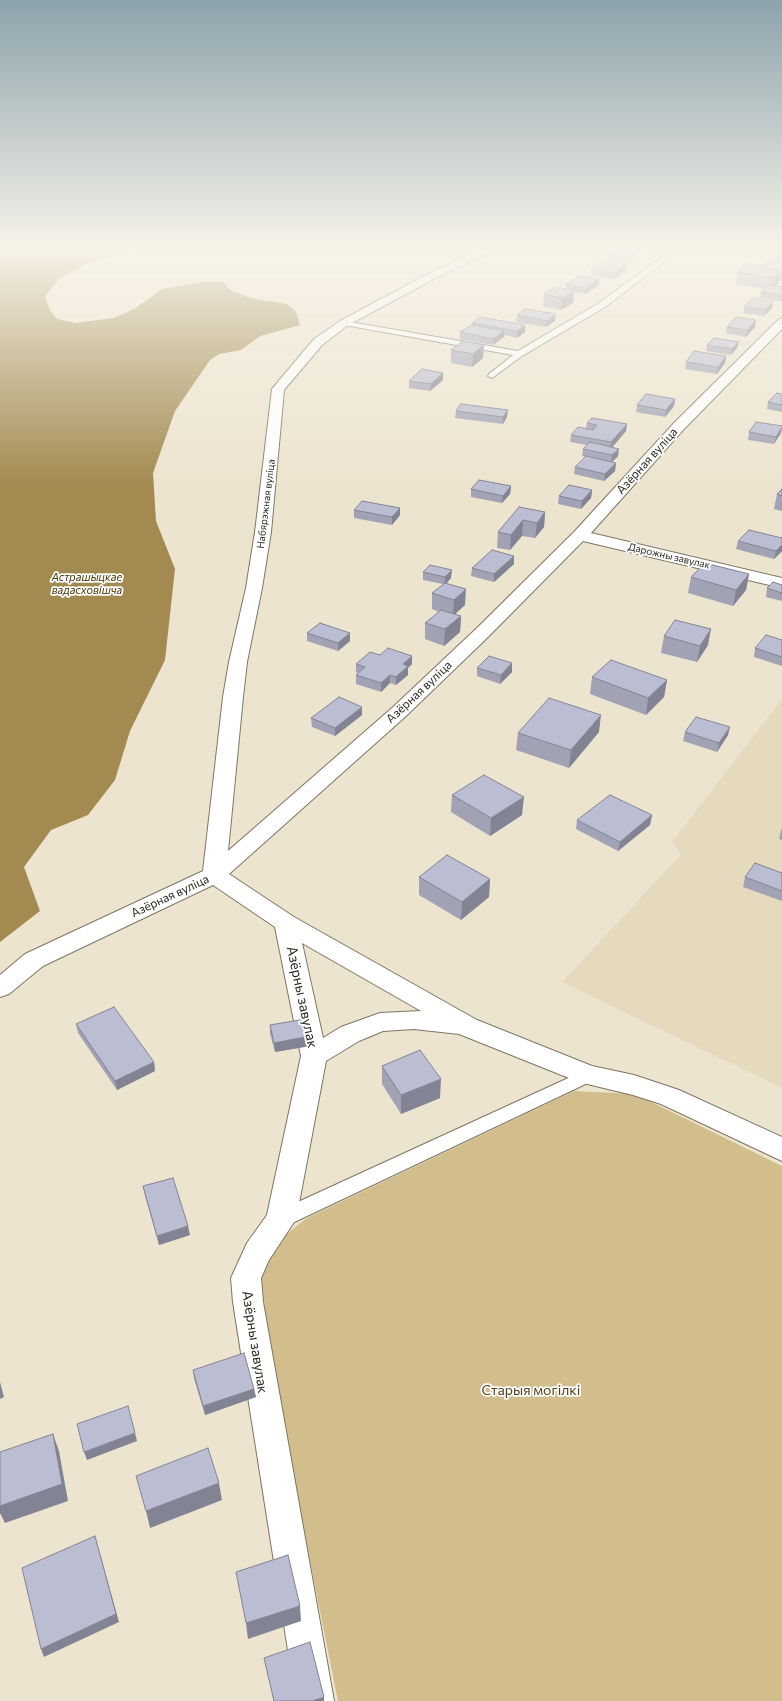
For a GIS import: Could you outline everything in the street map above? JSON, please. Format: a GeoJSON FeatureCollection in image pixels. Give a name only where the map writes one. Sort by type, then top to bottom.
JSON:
{"type":"FeatureCollection","features":[{"type":"Feature","properties":{"kind":"street","name":"Набярэжная вуліца"},"geometry":{"type":"LineString","coordinates":[[214,875],[233,697],[263,532],[278,389],[318,342],[338,327]]}},
{"type":"Feature","properties":{"kind":"street","name":"Азёрная вуліца"},"geometry":{"type":"LineString","coordinates":[[0,988],[34,960],[214,875],[399,712],[483,632],[580,535],[679,426],[777,327]]}},
{"type":"Feature","properties":{"kind":"street","name":"Дарожны завулак"},"geometry":{"type":"LineString","coordinates":[[580,535],[782,583]]}},
{"type":"Feature","properties":{"kind":"street"},"geometry":{"type":"LineString","coordinates":[[214,875],[286,923],[468,1027],[588,1075],[634,1085],[670,1097],[782,1150]]}},
{"type":"Feature","properties":{"kind":"street","name":"Азёрны завулак"},"geometry":{"type":"LineString","coordinates":[[286,923],[314,1056],[281,1219],[258,1252],[246,1278],[248,1302],[315,1701]]}},
{"type":"Feature","properties":{"kind":"street"},"geometry":{"type":"LineString","coordinates":[[314,1056],[350,1034],[380,1022],[414,1020],[468,1027]]}},
{"type":"Feature","properties":{"kind":"lane"},"geometry":{"type":"LineString","coordinates":[[369,327],[519,354]]}},
{"type":"Feature","properties":{"kind":"lane"},"geometry":{"type":"LineString","coordinates":[[492,376],[519,354],[564,327]]}},
{"type":"Feature","properties":{"kind":"lane"},"geometry":{"type":"LineString","coordinates":[[281,1219],[588,1075]]}},
{"type":"Feature","properties":{"kind":"shaded area"},"geometry":{"type":"Polygon","coordinates":[[[782,699],[782,1088],[562,982],[681,855],[672,842],[782,699]]]}},
{"type":"Feature","properties":{"kind":"green space","name":"Старыя могілкі"},"geometry":{"type":"Polygon","coordinates":[[[574,1091],[635,1094],[782,1166],[782,1701],[338,1701],[254,1282],[271,1246],[307,1218],[574,1091]]]}},
{"type":"Feature","properties":{"kind":"water","name":"Астрашыцкае вадасховішча"},"geometry":{"type":"Polygon","coordinates":[[[0,327],[291,327],[260,336],[241,350],[219,354],[210,360],[175,411],[153,473],[156,521],[175,569],[165,660],[130,731],[115,780],[88,815],[51,830],[24,867],[40,911],[0,942],[0,327]]]}},
{"type":"Feature","properties":{"kind":"building"},"geometry":{"type":"Polygon","coordinates":[[[468,327],[485,327],[504,331],[493,339],[460,332],[468,327]]]}},
{"type":"Feature","properties":{"kind":"building"},"geometry":{"type":"Polygon","coordinates":[[[497,327],[522,327],[517,331],[497,327]]]}},
{"type":"Feature","properties":{"kind":"building"},"geometry":{"type":"Polygon","coordinates":[[[730,327],[749,327],[747,330],[730,327]]]}},
{"type":"Feature","properties":{"kind":"building"},"geometry":{"type":"Polygon","coordinates":[[[714,338],[739,342],[732,349],[707,345],[714,338]]]}},
{"type":"Feature","properties":{"kind":"building"},"geometry":{"type":"Polygon","coordinates":[[[463,341],[484,345],[473,354],[451,350],[463,341]]]}},
{"type":"Feature","properties":{"kind":"building"},"geometry":{"type":"Polygon","coordinates":[[[694,351],[726,356],[718,367],[686,362],[694,351]]]}},
{"type":"Feature","properties":{"kind":"building"},"geometry":{"type":"Polygon","coordinates":[[[422,369],[443,373],[431,384],[409,381],[422,369]]]}},
{"type":"Feature","properties":{"kind":"building"},"geometry":{"type":"Polygon","coordinates":[[[777,393],[782,394],[782,405],[768,402],[777,393]]]}},
{"type":"Feature","properties":{"kind":"building"},"geometry":{"type":"Polygon","coordinates":[[[646,394],[675,399],[666,410],[637,405],[646,394]]]}},
{"type":"Feature","properties":{"kind":"building"},"geometry":{"type":"Polygon","coordinates":[[[461,404],[508,410],[503,417],[456,411],[461,404]]]}},
{"type":"Feature","properties":{"kind":"building"},"geometry":{"type":"Polygon","coordinates":[[[592,418],[627,424],[611,442],[571,435],[578,427],[593,430],[597,425],[587,423],[592,418]]]}},
{"type":"Feature","properties":{"kind":"building"},"geometry":{"type":"Polygon","coordinates":[[[756,422],[782,427],[776,437],[749,432],[756,422]]]}},
{"type":"Feature","properties":{"kind":"building"},"geometry":{"type":"Polygon","coordinates":[[[590,442],[619,449],[612,455],[583,449],[590,442]]]}},
{"type":"Feature","properties":{"kind":"building"},"geometry":{"type":"Polygon","coordinates":[[[586,456],[616,463],[605,474],[575,467],[586,456]]]}},
{"type":"Feature","properties":{"kind":"building"},"geometry":{"type":"Polygon","coordinates":[[[479,480],[511,486],[503,496],[471,489],[479,480]]]}},
{"type":"Feature","properties":{"kind":"building"},"geometry":{"type":"Polygon","coordinates":[[[569,485],[592,490],[582,501],[559,496],[569,485]]]}},
{"type":"Feature","properties":{"kind":"building"},"geometry":{"type":"Polygon","coordinates":[[[782,489],[782,496],[777,494],[782,489]]]}},
{"type":"Feature","properties":{"kind":"building"},"geometry":{"type":"Polygon","coordinates":[[[362,501],[400,508],[392,517],[354,510],[362,501]]]}},
{"type":"Feature","properties":{"kind":"building"},"geometry":{"type":"Polygon","coordinates":[[[519,507],[545,512],[537,523],[523,520],[511,535],[498,532],[519,507]]]}},
{"type":"Feature","properties":{"kind":"building"},"geometry":{"type":"Polygon","coordinates":[[[749,530],[782,538],[782,545],[776,551],[738,541],[749,530]]]}},
{"type":"Feature","properties":{"kind":"building"},"geometry":{"type":"Polygon","coordinates":[[[492,550],[514,556],[494,574],[472,568],[492,550]]]}},
{"type":"Feature","properties":{"kind":"building"},"geometry":{"type":"Polygon","coordinates":[[[705,563],[749,574],[736,590],[691,577],[705,563]]]}},
{"type":"Feature","properties":{"kind":"building"},"geometry":{"type":"Polygon","coordinates":[[[430,565],[452,570],[445,577],[423,572],[430,565]]]}},
{"type":"Feature","properties":{"kind":"building"},"geometry":{"type":"Polygon","coordinates":[[[773,582],[782,585],[782,593],[767,588],[773,582]]]}},
{"type":"Feature","properties":{"kind":"building"},"geometry":{"type":"Polygon","coordinates":[[[445,583],[466,589],[454,600],[432,593],[445,583]]]}},
{"type":"Feature","properties":{"kind":"building"},"geometry":{"type":"Polygon","coordinates":[[[441,610],[461,616],[445,629],[425,623],[441,610]]]}},
{"type":"Feature","properties":{"kind":"building"},"geometry":{"type":"Polygon","coordinates":[[[675,620],[711,629],[700,646],[664,636],[675,620]]]}},
{"type":"Feature","properties":{"kind":"building"},"geometry":{"type":"Polygon","coordinates":[[[320,623],[350,633],[338,643],[307,633],[320,623]]]}},
{"type":"Feature","properties":{"kind":"building"},"geometry":{"type":"Polygon","coordinates":[[[766,635],[782,640],[782,657],[755,648],[766,635]]]}},
{"type":"Feature","properties":{"kind":"building"},"geometry":{"type":"Polygon","coordinates":[[[388,648],[412,656],[403,664],[408,666],[396,677],[390,675],[381,683],[356,675],[365,667],[356,664],[370,652],[380,655],[388,648]]]}},
{"type":"Feature","properties":{"kind":"building"},"geometry":{"type":"Polygon","coordinates":[[[489,656],[512,663],[501,675],[477,668],[489,656]]]}},
{"type":"Feature","properties":{"kind":"building"},"geometry":{"type":"Polygon","coordinates":[[[611,660],[667,680],[648,698],[592,677],[611,660]]]}},
{"type":"Feature","properties":{"kind":"building"},"geometry":{"type":"Polygon","coordinates":[[[339,697],[362,707],[335,728],[311,718],[339,697]]]}},
{"type":"Feature","properties":{"kind":"building"},"geometry":{"type":"Polygon","coordinates":[[[549,698],[601,715],[571,750],[518,733],[549,698]]]}},
{"type":"Feature","properties":{"kind":"building"},"geometry":{"type":"Polygon","coordinates":[[[696,717],[730,727],[719,743],[685,732],[696,717]]]}},
{"type":"Feature","properties":{"kind":"building"},"geometry":{"type":"Polygon","coordinates":[[[484,775],[524,797],[491,818],[452,795],[484,775]]]}},
{"type":"Feature","properties":{"kind":"building"},"geometry":{"type":"Polygon","coordinates":[[[610,795],[652,815],[620,842],[577,820],[610,795]]]}},
{"type":"Feature","properties":{"kind":"building"},"geometry":{"type":"Polygon","coordinates":[[[447,855],[490,879],[462,902],[419,877],[447,855]]]}},
{"type":"Feature","properties":{"kind":"building"},"geometry":{"type":"Polygon","coordinates":[[[755,863],[782,873],[782,891],[745,877],[755,863]]]}},
{"type":"Feature","properties":{"kind":"building"},"geometry":{"type":"Polygon","coordinates":[[[114,1007],[154,1062],[115,1081],[76,1024],[114,1007]]]}},
{"type":"Feature","properties":{"kind":"building"},"geometry":{"type":"Polygon","coordinates":[[[305,1019],[310,1036],[274,1043],[270,1025],[305,1019]]]}},
{"type":"Feature","properties":{"kind":"building"},"geometry":{"type":"Polygon","coordinates":[[[420,1050],[441,1079],[401,1095],[382,1066],[420,1050]]]}},
{"type":"Feature","properties":{"kind":"building"},"geometry":{"type":"Polygon","coordinates":[[[173,1178],[188,1226],[157,1236],[143,1186],[173,1178]]]}},
{"type":"Feature","properties":{"kind":"building"},"geometry":{"type":"Polygon","coordinates":[[[244,1353],[254,1389],[203,1406],[193,1370],[244,1353]]]}},
{"type":"Feature","properties":{"kind":"building"},"geometry":{"type":"Polygon","coordinates":[[[128,1406],[135,1433],[84,1452],[77,1424],[128,1406]]]}},
{"type":"Feature","properties":{"kind":"building"},"geometry":{"type":"Polygon","coordinates":[[[53,1434],[62,1484],[0,1506],[0,1452],[53,1434]]]}},
{"type":"Feature","properties":{"kind":"building"},"geometry":{"type":"Polygon","coordinates":[[[208,1448],[219,1483],[146,1511],[136,1476],[208,1448]]]}},
{"type":"Feature","properties":{"kind":"building"},"geometry":{"type":"Polygon","coordinates":[[[95,1536],[116,1614],[41,1649],[22,1568],[95,1536]]]}},
{"type":"Feature","properties":{"kind":"building"},"geometry":{"type":"Polygon","coordinates":[[[288,1555],[300,1606],[246,1623],[236,1572],[288,1555]]]}},
{"type":"Feature","properties":{"kind":"building"},"geometry":{"type":"Polygon","coordinates":[[[310,1642],[324,1697],[312,1701],[274,1701],[264,1658],[310,1642]]]}}]}
